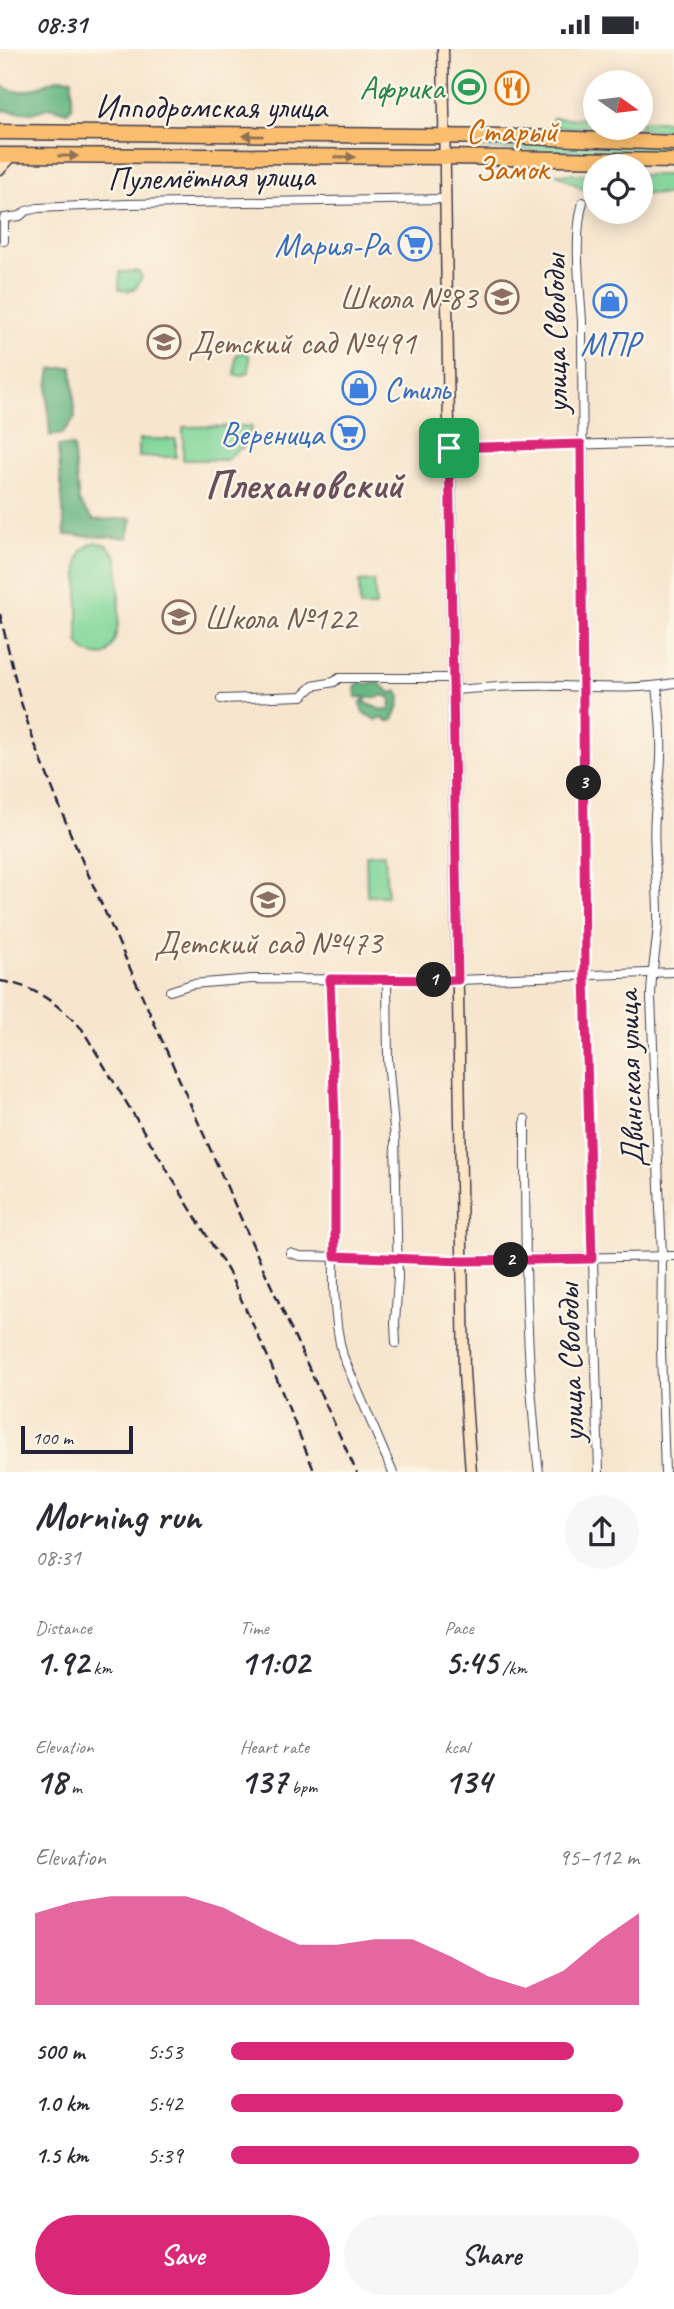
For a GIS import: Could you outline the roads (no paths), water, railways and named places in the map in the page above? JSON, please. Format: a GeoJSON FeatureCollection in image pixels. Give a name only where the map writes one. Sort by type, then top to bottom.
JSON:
{"type":"FeatureCollection","features":[{"type":"Feature","properties":{"kind":"highway","name":"Ипподромская улица"},"geometry":{"type":"LineString","coordinates":[[0,132],[443,136],[674,143]]}},
{"type":"Feature","properties":{"kind":"highway","name":"Ипподромская улица"},"geometry":{"type":"LineString","coordinates":[[7,155],[674,161]]}},
{"type":"Feature","properties":{"kind":"main road"},"geometry":{"type":"LineString","coordinates":[[443,49],[464,1373],[471,1472]]}},
{"type":"Feature","properties":{"kind":"main road"},"geometry":{"type":"LineString","coordinates":[[0,169],[7,155]]}},
{"type":"Feature","properties":{"kind":"street","name":"Пулемётная улица"},"geometry":{"type":"LineString","coordinates":[[4,241],[4,218],[20,216],[26,211],[38,208],[445,199]]}},
{"type":"Feature","properties":{"kind":"street","name":"улица Свободы"},"geometry":{"type":"LineString","coordinates":[[583,202],[579,215],[579,252],[582,322],[585,975],[599,1472]]}},
{"type":"Feature","properties":{"kind":"street"},"geometry":{"type":"LineString","coordinates":[[449,448],[674,442]]}},
{"type":"Feature","properties":{"kind":"street"},"geometry":{"type":"LineString","coordinates":[[221,699],[302,696],[313,686],[334,682],[339,678],[584,688],[674,683]]}},
{"type":"Feature","properties":{"kind":"street","name":"Двинская улица"},"geometry":{"type":"LineString","coordinates":[[657,686],[661,723],[661,770],[655,813],[654,853],[658,925],[651,974],[662,1256],[661,1350],[665,1472]]}},
{"type":"Feature","properties":{"kind":"street"},"geometry":{"type":"LineString","coordinates":[[170,991],[192,984],[252,979],[458,980],[674,972]]}},
{"type":"Feature","properties":{"kind":"street"},"geometry":{"type":"LineString","coordinates":[[330,979],[335,1121],[335,1299],[339,1342],[393,1472]]}},
{"type":"Feature","properties":{"kind":"street"},"geometry":{"type":"LineString","coordinates":[[387,979],[388,1059],[396,1140],[396,1343]]}},
{"type":"Feature","properties":{"kind":"street"},"geometry":{"type":"LineString","coordinates":[[525,1119],[528,1352],[539,1472]]}},
{"type":"Feature","properties":{"kind":"street"},"geometry":{"type":"LineString","coordinates":[[290,1253],[300,1256],[463,1261],[674,1256]]}},
{"type":"Feature","properties":{"kind":"railway"},"geometry":{"type":"LineString","coordinates":[[0,614],[20,699],[73,840],[357,1472]]}},
{"type":"Feature","properties":{"kind":"railway"},"geometry":{"type":"LineString","coordinates":[[0,981],[24,987],[45,997],[82,1029],[228,1271],[267,1355],[315,1472]]}},
{"type":"Feature","properties":{"kind":"place","name":"Африка"},"geometry":{"type":"Point","coordinates":[469,87]}},
{"type":"Feature","properties":{"kind":"place","name":"Старый Замок"},"geometry":{"type":"Point","coordinates":[512,88]}},
{"type":"Feature","properties":{"kind":"place","name":"Мария-Ра"},"geometry":{"type":"Point","coordinates":[415,244]}},
{"type":"Feature","properties":{"kind":"place","name":"Школа №83"},"geometry":{"type":"Point","coordinates":[502,297]}},
{"type":"Feature","properties":{"kind":"place","name":"МПР"},"geometry":{"type":"Point","coordinates":[610,301]}},
{"type":"Feature","properties":{"kind":"place","name":"Детский сад №491"},"geometry":{"type":"Point","coordinates":[164,342]}},
{"type":"Feature","properties":{"kind":"place","name":"Стиль"},"geometry":{"type":"Point","coordinates":[359,388]}},
{"type":"Feature","properties":{"kind":"place","name":"Вереница"},"geometry":{"type":"Point","coordinates":[348,433]}},
{"type":"Feature","properties":{"kind":"place","name":"Школа №122"},"geometry":{"type":"Point","coordinates":[179,617]}},
{"type":"Feature","properties":{"kind":"place","name":"Детский сад №473"},"geometry":{"type":"Point","coordinates":[268,900]}},
{"type":"Feature","properties":{"kind":"district","name":"Плехановский"},"geometry":{"type":"Point","coordinates":[304,484]}}]}
